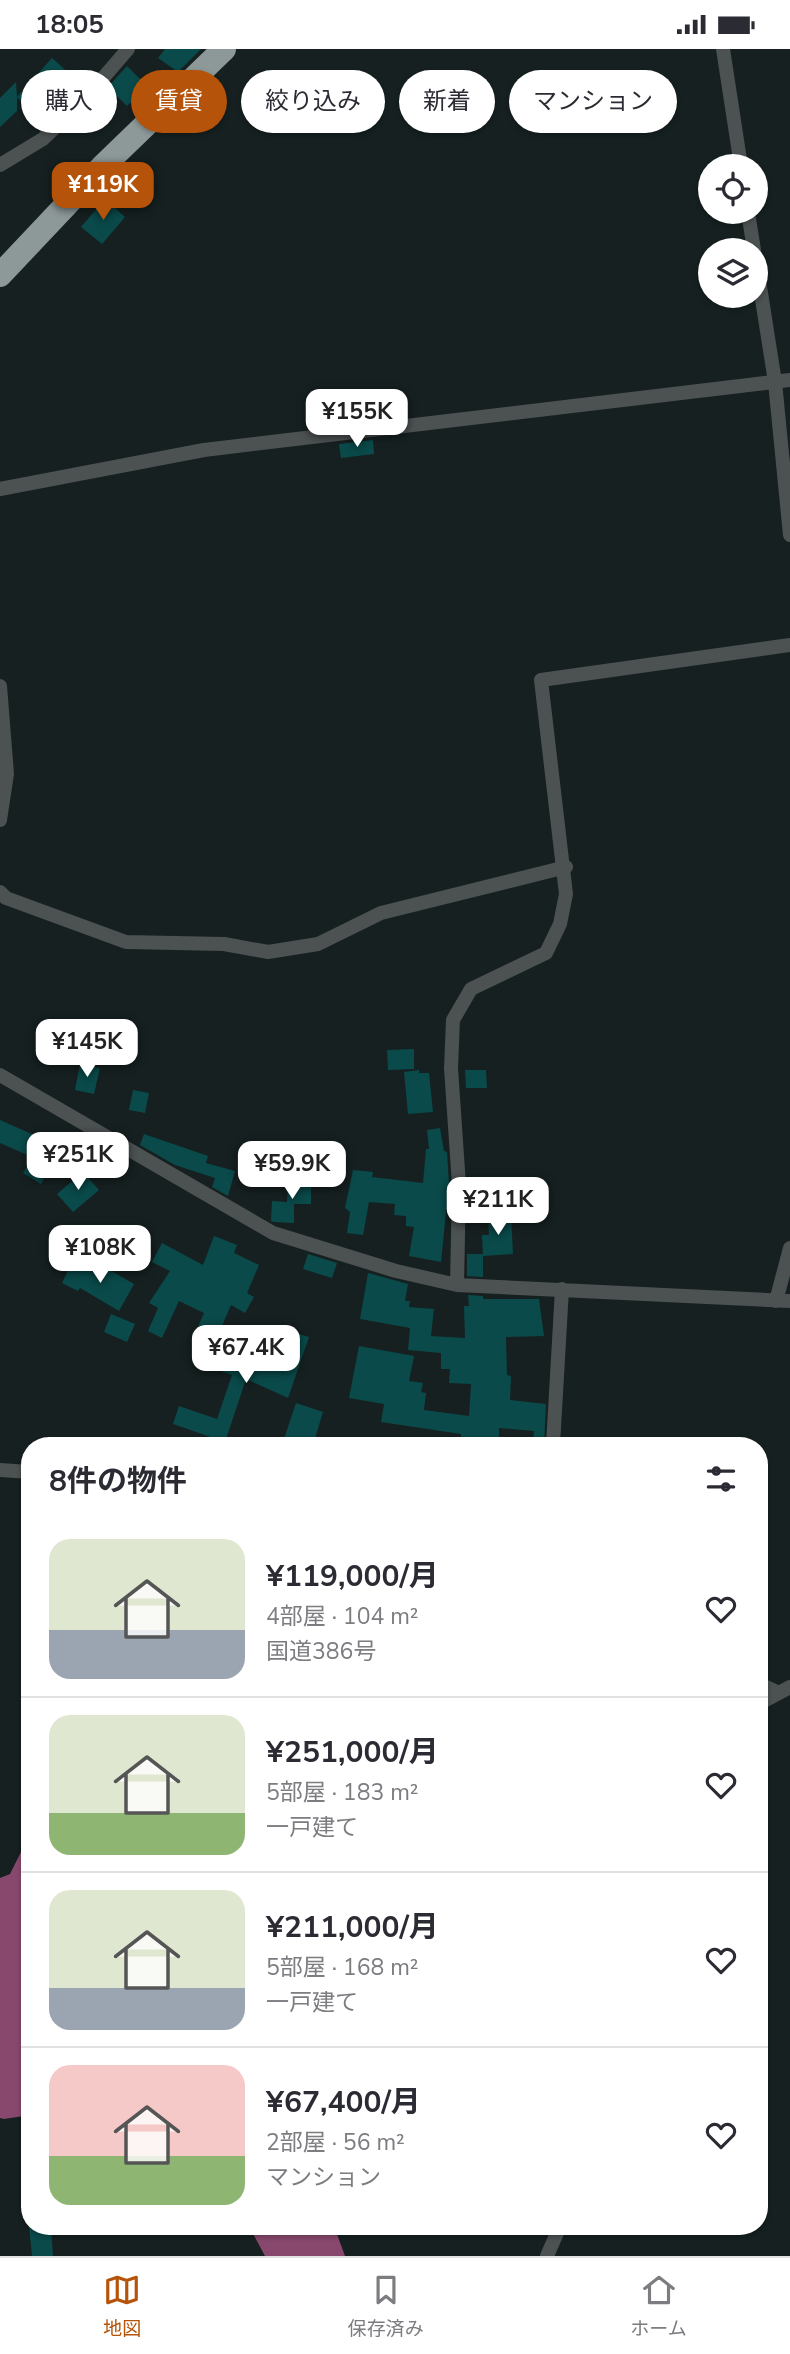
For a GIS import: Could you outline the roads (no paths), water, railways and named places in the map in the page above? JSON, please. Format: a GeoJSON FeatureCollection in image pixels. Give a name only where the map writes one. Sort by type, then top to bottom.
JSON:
{"type":"FeatureCollection","features":[{"type":"Feature","properties":{"kind":"highway"},"geometry":{"type":"LineString","coordinates":[[0,275],[102,167],[224,49]]}},
{"type":"Feature","properties":{"kind":"street"},"geometry":{"type":"LineString","coordinates":[[0,165],[43,139],[85,99],[128,49]]}},
{"type":"Feature","properties":{"kind":"street"},"geometry":{"type":"LineString","coordinates":[[723,49],[739,154]]}},
{"type":"Feature","properties":{"kind":"street"},"geometry":{"type":"LineString","coordinates":[[766,308],[782,381],[790,535]]}},
{"type":"Feature","properties":{"kind":"street"},"geometry":{"type":"LineString","coordinates":[[0,489],[204,450],[782,381]]}},
{"type":"Feature","properties":{"kind":"street"},"geometry":{"type":"LineString","coordinates":[[457,1285],[459,1185],[451,1068],[453,1020],[471,989],[546,953],[561,924],[566,894],[566,867],[541,680],[790,645]]}},
{"type":"Feature","properties":{"kind":"street"},"geometry":{"type":"LineString","coordinates":[[0,687],[7,774],[0,820]]}},
{"type":"Feature","properties":{"kind":"street"},"geometry":{"type":"LineString","coordinates":[[0,892],[6,898],[126,942],[224,944],[268,952],[318,944],[381,913],[566,867]]}},
{"type":"Feature","properties":{"kind":"street"},"geometry":{"type":"LineString","coordinates":[[0,1075],[273,1233],[396,1271],[457,1285],[783,1301],[790,1248]]}},
{"type":"Feature","properties":{"kind":"street"},"geometry":{"type":"LineString","coordinates":[[553,1437],[562,1289]]}},
{"type":"Feature","properties":{"kind":"street"},"geometry":{"type":"LineString","coordinates":[[0,1470],[21,1471]]}},
{"type":"Feature","properties":{"kind":"street"},"geometry":{"type":"LineString","coordinates":[[768,1698],[784,1689]]}},
{"type":"Feature","properties":{"kind":"street"},"geometry":{"type":"LineString","coordinates":[[547,2256],[556,2235]]}}]}
